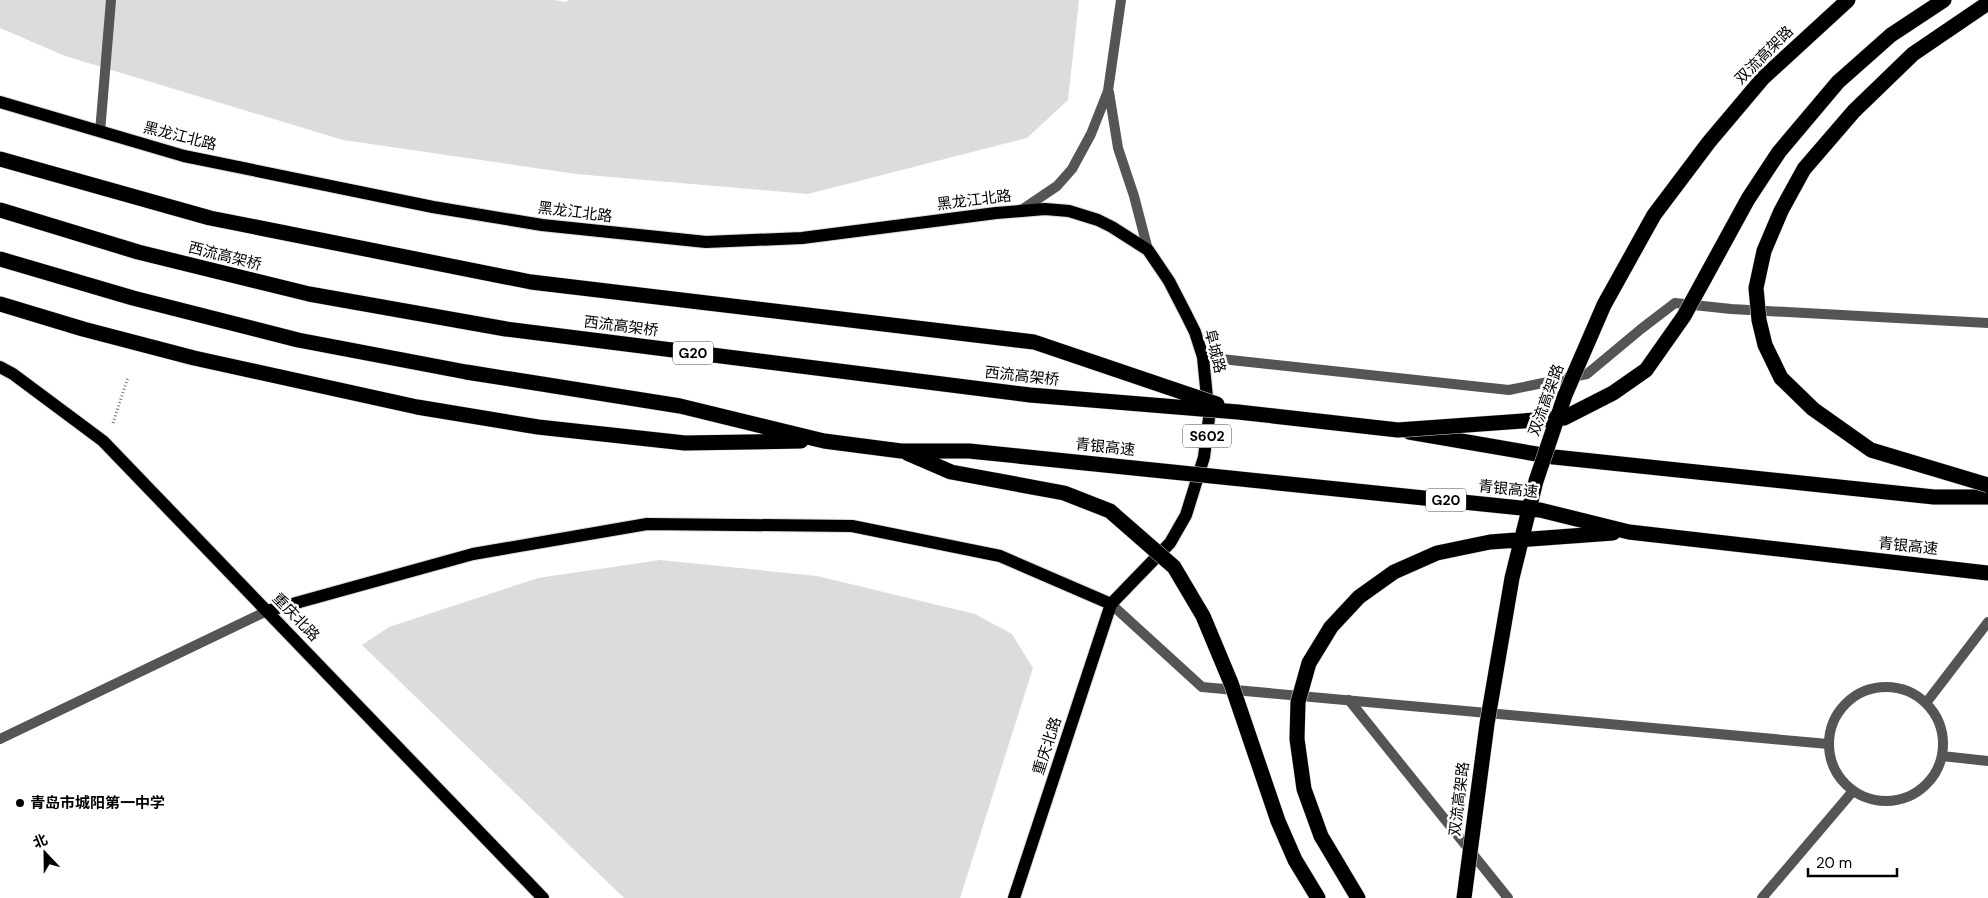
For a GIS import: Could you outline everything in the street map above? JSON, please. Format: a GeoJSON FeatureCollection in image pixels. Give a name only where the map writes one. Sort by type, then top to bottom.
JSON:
{"type":"FeatureCollection","features":[{"type":"Feature","properties":{"kind":"highway","name":"双流高架路"},"geometry":{"type":"LineString","coordinates":[[1464,898],[1487,724],[1512,578],[1536,482],[1565,394],[1604,305],[1654,215],[1709,142],[1763,78],[1848,0]]}},
{"type":"Feature","properties":{"kind":"highway"},"geometry":{"type":"LineString","coordinates":[[1398,430],[1564,418],[1613,393],[1646,370],[1684,316],[1748,199],[1779,152],[1838,82],[1891,35],[1944,0]]}},
{"type":"Feature","properties":{"kind":"highway"},"geometry":{"type":"LineString","coordinates":[[1988,3],[1914,54],[1854,111],[1804,169],[1781,211],[1764,251],[1756,288],[1758,320],[1765,345],[1781,378],[1813,409],[1871,450],[1988,485]]}},
{"type":"Feature","properties":{"kind":"highway"},"geometry":{"type":"LineString","coordinates":[[0,159],[210,218],[531,282],[1034,342],[1238,412]]}},
{"type":"Feature","properties":{"kind":"highway","name":"西流高架桥"},"geometry":{"type":"LineString","coordinates":[[0,210],[138,252],[309,294],[506,329],[1030,395],[1238,412],[1398,430]]}},
{"type":"Feature","properties":{"kind":"highway","name":"G20"},"geometry":{"type":"LineString","coordinates":[[0,258],[133,298],[298,340],[466,372],[680,406],[824,440],[901,451]]}},
{"type":"Feature","properties":{"kind":"highway"},"geometry":{"type":"LineString","coordinates":[[0,304],[83,329],[194,358],[445,412],[538,427],[684,443],[824,440]]}},
{"type":"Feature","properties":{"kind":"highway","name":"G20"},"geometry":{"type":"LineString","coordinates":[[1398,430],[1554,457],[1934,497],[1988,497]]}},
{"type":"Feature","properties":{"kind":"highway"},"geometry":{"type":"LineString","coordinates":[[901,451],[951,472],[1064,493],[1110,511],[1174,567],[1204,616],[1231,683],[1278,821],[1295,860],[1318,898]]}},
{"type":"Feature","properties":{"kind":"highway","name":"青银高速"},"geometry":{"type":"LineString","coordinates":[[901,451],[978,452],[1540,510],[1629,532],[1988,573]]}},
{"type":"Feature","properties":{"kind":"highway"},"geometry":{"type":"LineString","coordinates":[[1358,898],[1321,836],[1304,789],[1297,739],[1298,702],[1308,664],[1331,627],[1359,597],[1394,572],[1437,553],[1490,542],[1629,532]]}},
{"type":"Feature","properties":{"kind":"main road","name":"黑龙江北路"},"geometry":{"type":"LineString","coordinates":[[0,102],[184,156],[433,207],[542,225],[706,242],[802,238],[1045,209],[1069,211],[1098,220],[1148,250]]}},
{"type":"Feature","properties":{"kind":"main road","name":"阜城路"},"geometry":{"type":"LineString","coordinates":[[1111,604],[1170,544],[1186,515],[1204,457],[1209,418],[1203,357],[1195,332],[1169,281],[1148,250]]}},
{"type":"Feature","properties":{"kind":"main road","name":"重庆北路"},"geometry":{"type":"LineString","coordinates":[[0,366],[103,441],[543,898]]}},
{"type":"Feature","properties":{"kind":"main road"},"geometry":{"type":"LineString","coordinates":[[268,611],[474,554],[647,524],[852,526],[1000,556],[1111,604]]}},
{"type":"Feature","properties":{"kind":"main road","name":"重庆北路"},"geometry":{"type":"LineString","coordinates":[[1014,898],[1111,604]]}},
{"type":"Feature","properties":{"kind":"street"},"geometry":{"type":"LineString","coordinates":[[100,132],[111,0]]}},
{"type":"Feature","properties":{"kind":"street","name":"阜城路"},"geometry":{"type":"LineString","coordinates":[[1020,211],[1057,186],[1072,168],[1091,134],[1108,91],[1121,0]]}},
{"type":"Feature","properties":{"kind":"street","name":"阜城路"},"geometry":{"type":"LineString","coordinates":[[1108,91],[1118,148],[1134,196],[1148,250]]}},
{"type":"Feature","properties":{"kind":"street"},"geometry":{"type":"LineString","coordinates":[[1203,357],[1509,390],[1587,374],[1641,329],[1676,303],[1731,309],[1988,323]]}},
{"type":"Feature","properties":{"kind":"street"},"geometry":{"type":"LineString","coordinates":[[1111,604],[1202,687],[1828,744]]}},
{"type":"Feature","properties":{"kind":"street"},"geometry":{"type":"LineString","coordinates":[[0,739],[268,611]]}},
{"type":"Feature","properties":{"kind":"street"},"geometry":{"type":"LineString","coordinates":[[1926,703],[1988,622]]}},
{"type":"Feature","properties":{"kind":"street"},"geometry":{"type":"LineString","coordinates":[[1892,687],[1910,692],[1926,703],[1937,718],[1943,736],[1942,756],[1935,773],[1923,788],[1907,797],[1889,801],[1870,800],[1853,791],[1840,779],[1831,762],[1828,744],[1831,725],[1840,708],[1855,695],[1872,688],[1892,687]]}},
{"type":"Feature","properties":{"kind":"street"},"geometry":{"type":"LineString","coordinates":[[1349,700],[1508,898]]}},
{"type":"Feature","properties":{"kind":"street"},"geometry":{"type":"LineString","coordinates":[[1942,756],[1988,761]]}},
{"type":"Feature","properties":{"kind":"street"},"geometry":{"type":"LineString","coordinates":[[1762,898],[1853,791]]}},
{"type":"Feature","properties":{"kind":"path"},"geometry":{"type":"LineString","coordinates":[[103,441],[112,427],[128,377]]}},
{"type":"Feature","properties":{"kind":"shaded area"},"geometry":{"type":"Polygon","coordinates":[[[0,0],[555,0],[564,2],[570,0],[1079,0],[1068,100],[1027,138],[808,194],[576,174],[343,140],[65,56],[0,28],[0,0]]]}},
{"type":"Feature","properties":{"kind":"shaded area"},"geometry":{"type":"Polygon","coordinates":[[[660,560],[817,576],[975,614],[1012,634],[1033,668],[960,898],[624,898],[362,645],[389,627],[538,578],[660,560]]]}},
{"type":"Feature","properties":{"kind":"place","name":"青岛市城阳第一中学"},"geometry":{"type":"Point","coordinates":[20,803]}}]}
